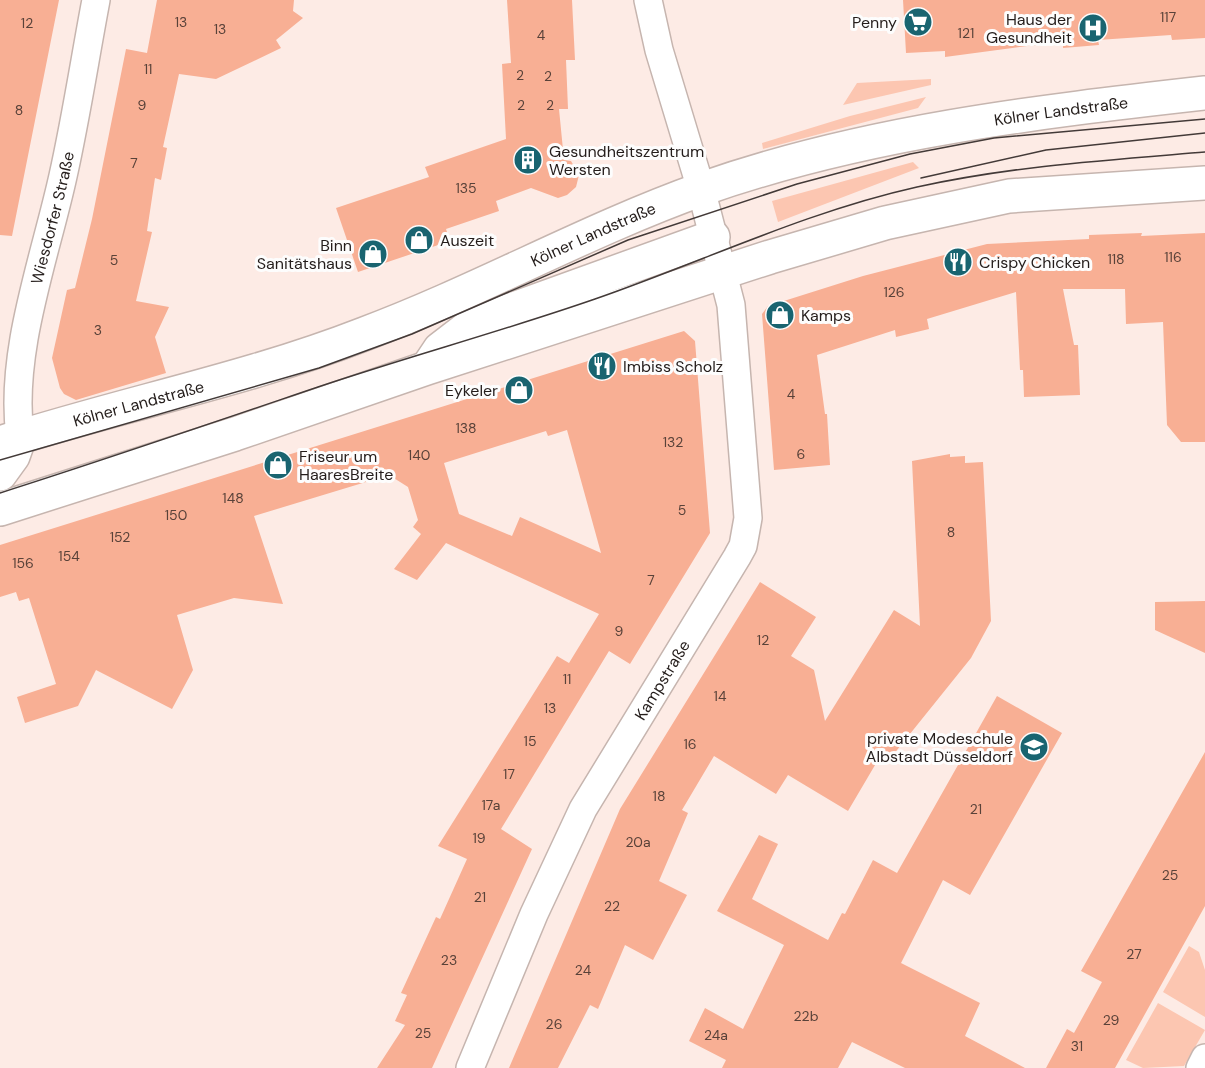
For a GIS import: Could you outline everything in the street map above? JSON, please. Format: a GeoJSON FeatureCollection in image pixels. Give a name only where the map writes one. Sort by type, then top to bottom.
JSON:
{"type":"FeatureCollection","features":[{"type":"Feature","properties":{"kind":"main road","name":"Kölner Landstraße"},"geometry":{"type":"LineString","coordinates":[[10,439],[238,376],[364,334],[701,189],[848,148],[945,125],[1205,93]]}},
{"type":"Feature","properties":{"kind":"main road"},"geometry":{"type":"LineString","coordinates":[[0,509],[235,434],[427,368],[885,223],[1009,196],[1205,183]]}},
{"type":"Feature","properties":{"kind":"main road"},"geometry":{"type":"LineString","coordinates":[[427,368],[440,349],[466,329],[508,311],[713,237]]}},
{"type":"Feature","properties":{"kind":"main road"},"geometry":{"type":"LineString","coordinates":[[0,474],[9,462],[10,439]]}},
{"type":"Feature","properties":{"kind":"street","name":"Wiesdorfer Straße"},"geometry":{"type":"LineString","coordinates":[[10,439],[28,324],[63,174],[96,0]]}},
{"type":"Feature","properties":{"kind":"street","name":"Kampstraße"},"geometry":{"type":"LineString","coordinates":[[470,1068],[534,914],[583,809],[743,546],[747,506],[730,305],[701,189],[659,51],[648,0]]}},
{"type":"Feature","properties":{"kind":"street"},"geometry":{"type":"LineString","coordinates":[[1200,1068],[1205,1058]]}},
{"type":"Feature","properties":{"kind":"shaded area"},"geometry":{"type":"Polygon","coordinates":[[[931,79],[931,85],[843,105],[857,83],[931,79]]]}},
{"type":"Feature","properties":{"kind":"shaded area"},"geometry":{"type":"Polygon","coordinates":[[[926,97],[918,108],[763,149],[762,143],[850,116],[926,97]]]}},
{"type":"Feature","properties":{"kind":"shaded area"},"geometry":{"type":"Polygon","coordinates":[[[913,162],[919,168],[778,222],[772,201],[913,162]]]}},
{"type":"Feature","properties":{"kind":"shaded area"},"geometry":{"type":"Polygon","coordinates":[[[1189,946],[1199,952],[1205,970],[1205,1017],[1163,992],[1189,946]]]}},
{"type":"Feature","properties":{"kind":"shaded area"},"geometry":{"type":"Polygon","coordinates":[[[1158,1003],[1205,1030],[1184,1066],[1143,1068],[1126,1060],[1158,1003]]]}},
{"type":"Feature","properties":{"kind":"building"},"geometry":{"type":"Polygon","coordinates":[[[0,0],[59,0],[12,236],[0,235],[0,0]]]}},
{"type":"Feature","properties":{"kind":"building"},"geometry":{"type":"Polygon","coordinates":[[[157,0],[294,0],[293,11],[303,18],[276,40],[281,48],[216,79],[179,74],[163,147],[167,148],[161,180],[155,178],[147,231],[152,232],[136,301],[169,307],[155,337],[166,373],[76,400],[64,394],[60,388],[52,358],[67,290],[75,288],[92,219],[126,49],[147,53],[157,0]]]}},
{"type":"Feature","properties":{"kind":"building"},"geometry":{"type":"Polygon","coordinates":[[[507,0],[572,0],[575,60],[566,60],[568,109],[559,109],[564,160],[571,161],[579,175],[576,187],[567,195],[558,198],[531,188],[496,201],[499,211],[446,229],[450,241],[358,272],[336,208],[429,177],[425,167],[506,139],[502,64],[511,63],[507,0]]]}},
{"type":"Feature","properties":{"kind":"building"},"geometry":{"type":"Polygon","coordinates":[[[903,0],[1205,0],[1205,38],[1172,40],[1171,35],[1098,40],[1099,45],[1063,48],[1063,43],[945,57],[945,51],[906,53],[903,0]]]}},
{"type":"Feature","properties":{"kind":"building"},"geometry":{"type":"Polygon","coordinates":[[[1142,233],[1141,236],[1205,233],[1205,442],[1181,442],[1167,425],[1163,322],[1126,324],[1125,289],[1063,289],[1074,345],[1078,345],[1080,395],[1024,397],[1023,370],[1020,370],[1016,292],[927,319],[929,329],[896,337],[895,330],[817,355],[825,414],[827,414],[830,465],[774,470],[762,314],[768,306],[863,276],[987,244],[1089,239],[1089,235],[1142,233]]]}},
{"type":"Feature","properties":{"kind":"building"},"geometry":{"type":"Polygon","coordinates":[[[684,331],[695,341],[710,533],[630,664],[609,651],[501,829],[532,849],[432,1068],[377,1068],[405,1025],[395,1021],[407,995],[401,993],[436,917],[440,919],[467,859],[438,846],[557,656],[569,663],[599,614],[446,543],[417,580],[394,569],[421,534],[413,527],[418,520],[408,487],[389,475],[254,516],[283,604],[234,598],[177,615],[193,670],[172,709],[96,670],[78,706],[25,723],[17,697],[56,684],[29,598],[19,601],[16,592],[0,597],[0,545],[684,331]],[[567,430],[548,436],[546,431],[444,463],[459,514],[512,536],[520,517],[601,553],[567,430]]]}},
{"type":"Feature","properties":{"kind":"building"},"geometry":{"type":"Polygon","coordinates":[[[950,454],[950,457],[965,456],[965,463],[983,462],[991,621],[971,658],[885,765],[878,760],[848,811],[788,775],[776,794],[714,756],[682,810],[688,813],[659,881],[687,895],[653,960],[625,945],[598,1009],[590,1005],[558,1068],[509,1068],[620,809],[760,582],[816,617],[791,656],[814,670],[825,721],[894,610],[920,626],[912,461],[950,454]]]}},
{"type":"Feature","properties":{"kind":"building"},"geometry":{"type":"Polygon","coordinates":[[[1205,601],[1205,653],[1155,630],[1155,602],[1205,601]]]}},
{"type":"Feature","properties":{"kind":"building"},"geometry":{"type":"Polygon","coordinates":[[[997,696],[1062,733],[970,895],[943,880],[901,963],[980,1003],[965,1036],[1025,1068],[905,1068],[852,1042],[838,1068],[722,1068],[726,1060],[689,1041],[705,1008],[743,1029],[784,945],[717,911],[759,835],[778,844],[752,899],[828,940],[842,913],[845,914],[873,860],[897,873],[997,696]]]}},
{"type":"Feature","properties":{"kind":"building"},"geometry":{"type":"Polygon","coordinates":[[[1205,752],[1205,906],[1115,1068],[1046,1068],[1067,1029],[1074,1033],[1102,982],[1081,971],[1205,752]]]}},
{"type":"Feature","properties":{"kind":"tram line"},"geometry":{"type":"LineString","coordinates":[[0,460],[319,368],[412,334],[628,240],[797,184],[910,154],[994,138],[1205,119]]}},
{"type":"Feature","properties":{"kind":"tram line"},"geometry":{"type":"LineString","coordinates":[[921,178],[1046,150],[1205,133]]}},
{"type":"Feature","properties":{"kind":"tram line"},"geometry":{"type":"LineString","coordinates":[[0,493],[353,376],[560,311],[794,224],[875,197],[953,180],[1024,169],[1205,152]]}},
{"type":"Feature","properties":{"kind":"place","name":"Penny"},"geometry":{"type":"Point","coordinates":[918,22]}},
{"type":"Feature","properties":{"kind":"place","name":"Haus der Gesundheit"},"geometry":{"type":"Point","coordinates":[1093,28]}},
{"type":"Feature","properties":{"kind":"place","name":"Gesundheitszentrum Wersten"},"geometry":{"type":"Point","coordinates":[528,160]}},
{"type":"Feature","properties":{"kind":"place","name":"Auszeit"},"geometry":{"type":"Point","coordinates":[419,240]}},
{"type":"Feature","properties":{"kind":"place","name":"Binn Sanitätshaus"},"geometry":{"type":"Point","coordinates":[373,254]}},
{"type":"Feature","properties":{"kind":"place","name":"Crispy Chicken"},"geometry":{"type":"Point","coordinates":[958,262]}},
{"type":"Feature","properties":{"kind":"place","name":"Kamps"},"geometry":{"type":"Point","coordinates":[780,315]}},
{"type":"Feature","properties":{"kind":"place","name":"Imbiss Scholz"},"geometry":{"type":"Point","coordinates":[602,366]}},
{"type":"Feature","properties":{"kind":"place","name":"Eykeler"},"geometry":{"type":"Point","coordinates":[519,390]}},
{"type":"Feature","properties":{"kind":"place","name":"Friseur um HaaresBreite"},"geometry":{"type":"Point","coordinates":[278,465]}},
{"type":"Feature","properties":{"kind":"place","name":"private Modeschule Albstadt Düsseldorf"},"geometry":{"type":"Point","coordinates":[1034,747]}}]}
